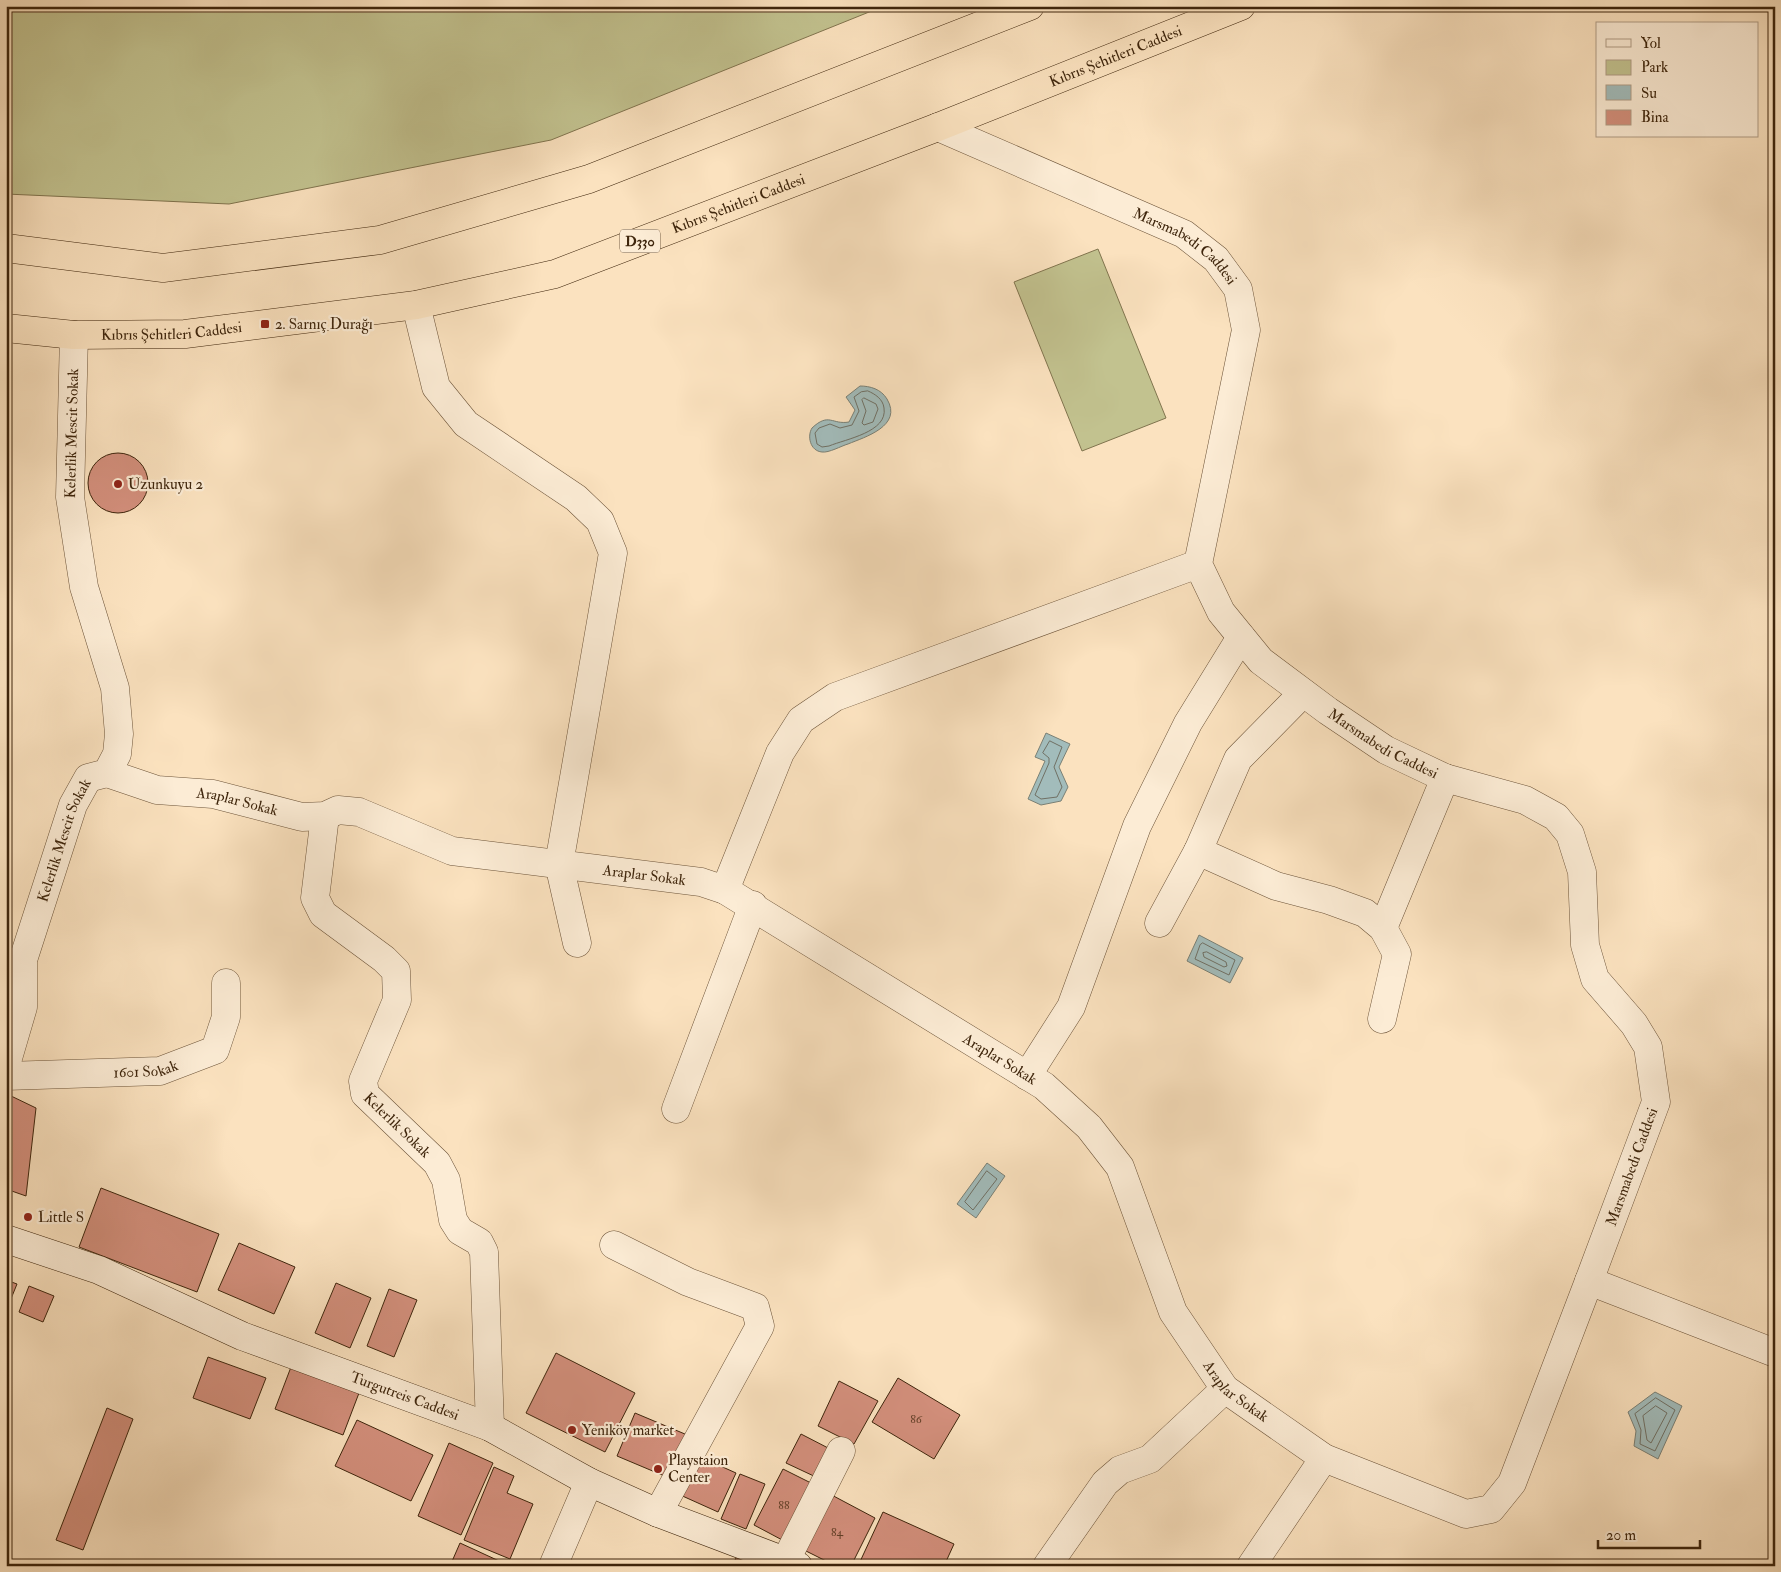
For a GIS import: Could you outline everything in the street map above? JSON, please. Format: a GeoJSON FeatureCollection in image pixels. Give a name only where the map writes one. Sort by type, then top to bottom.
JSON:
{"type":"FeatureCollection","features":[{"type":"Feature","properties":{"kind":"highway"},"geometry":{"type":"LineString","coordinates":[[6,248],[163,268],[380,240],[589,179],[1030,6]]}},
{"type":"Feature","properties":{"kind":"highway","name":"Kıbrıs Şehitleri Caddesi"},"geometry":{"type":"LineString","coordinates":[[6,328],[74,335],[185,334],[416,305],[555,274],[938,127],[1241,6]]}},
{"type":"Feature","properties":{"kind":"street","name":"Marsmabedi Caddesi"},"geometry":{"type":"LineString","coordinates":[[938,127],[1184,234],[1216,259],[1238,289],[1246,330],[1198,564],[1221,612],[1261,661],[1303,693],[1386,750],[1445,778],[1525,800],[1556,818],[1570,834],[1582,872],[1585,944],[1595,979],[1634,1024],[1648,1047],[1656,1102],[1589,1281]]}},
{"type":"Feature","properties":{"kind":"street"},"geometry":{"type":"LineString","coordinates":[[416,305],[436,387],[466,424],[576,498],[600,522],[613,553],[559,864],[577,943]]}},
{"type":"Feature","properties":{"kind":"street","name":"Kelerlik Mescit Sokak"},"geometry":{"type":"LineString","coordinates":[[6,1065],[23,1007],[23,960],[73,805],[88,778],[106,773],[117,754],[118,747],[119,734],[115,688],[84,587],[70,498],[74,335]]}},
{"type":"Feature","properties":{"kind":"street"},"geometry":{"type":"LineString","coordinates":[[725,890],[780,753],[800,720],[834,697],[1198,564]]}},
{"type":"Feature","properties":{"kind":"street"},"geometry":{"type":"LineString","coordinates":[[1027,1076],[1071,1007],[1137,826],[1188,723],[1241,637]]}},
{"type":"Feature","properties":{"kind":"street"},"geometry":{"type":"LineString","coordinates":[[1160,922],[1198,850],[1238,759],[1303,693]]}},
{"type":"Feature","properties":{"kind":"street","name":"Araplar Sokak"},"geometry":{"type":"LineString","coordinates":[[106,773],[157,790],[214,794],[302,817],[325,816],[338,810],[360,812],[452,851],[701,882],[725,890],[753,905],[1044,1086],[1089,1127],[1120,1167],[1173,1312],[1225,1390],[1324,1458],[1466,1514],[1491,1509],[1512,1483],[1589,1281]]}},
{"type":"Feature","properties":{"kind":"street"},"geometry":{"type":"LineString","coordinates":[[1383,928],[1445,778]]}},
{"type":"Feature","properties":{"kind":"street","name":"Kelerlik Sokak"},"geometry":{"type":"LineString","coordinates":[[325,816],[315,898],[323,914],[384,959],[396,971],[397,1000],[363,1081],[365,1094],[437,1163],[446,1180],[453,1220],[460,1231],[479,1242],[484,1252],[490,1427]]}},
{"type":"Feature","properties":{"kind":"street"},"geometry":{"type":"LineString","coordinates":[[1198,850],[1276,886],[1329,900],[1365,913],[1383,928],[1396,954],[1382,1019]]}},
{"type":"Feature","properties":{"kind":"street"},"geometry":{"type":"LineString","coordinates":[[676,1109],[753,905]]}},
{"type":"Feature","properties":{"kind":"street","name":"1601 Sokak"},"geometry":{"type":"LineString","coordinates":[[6,1076],[160,1070],[215,1050],[226,1017],[226,983]]}},
{"type":"Feature","properties":{"kind":"street","name":"Turgutreis Caddesi"},"geometry":{"type":"LineString","coordinates":[[6,1239],[99,1270],[242,1336],[490,1427],[589,1482],[658,1513],[792,1563]]}},
{"type":"Feature","properties":{"kind":"street"},"geometry":{"type":"LineString","coordinates":[[614,1245],[688,1282],[755,1307],[760,1326],[658,1513]]}},
{"type":"Feature","properties":{"kind":"street"},"geometry":{"type":"LineString","coordinates":[[1589,1281],[1775,1353]]}},
{"type":"Feature","properties":{"kind":"street"},"geometry":{"type":"LineString","coordinates":[[1047,1566],[1105,1483],[1120,1470],[1150,1459],[1225,1390]]}},
{"type":"Feature","properties":{"kind":"street"},"geometry":{"type":"LineString","coordinates":[[792,1563],[841,1451]]}},
{"type":"Feature","properties":{"kind":"street"},"geometry":{"type":"LineString","coordinates":[[1251,1566],[1324,1458]]}},
{"type":"Feature","properties":{"kind":"street"},"geometry":{"type":"LineString","coordinates":[[553,1566],[589,1482]]}},
{"type":"Feature","properties":{"kind":"green space"},"geometry":{"type":"Polygon","coordinates":[[[6,6],[884,6],[551,140],[229,204],[6,194],[6,6]]]}},
{"type":"Feature","properties":{"kind":"green space"},"geometry":{"type":"Polygon","coordinates":[[[1098,249],[1166,418],[1082,451],[1014,282],[1098,249]]]}},
{"type":"Feature","properties":{"kind":"water"},"geometry":{"type":"Polygon","coordinates":[[[860,386],[875,389],[887,399],[891,408],[890,416],[886,423],[880,429],[864,438],[825,452],[815,449],[810,439],[812,428],[818,423],[827,420],[849,422],[855,410],[846,397],[860,386]]]}},
{"type":"Feature","properties":{"kind":"water"},"geometry":{"type":"Polygon","coordinates":[[[1046,733],[1070,744],[1059,767],[1068,787],[1061,801],[1041,805],[1028,799],[1045,761],[1035,757],[1046,733]]]}},
{"type":"Feature","properties":{"kind":"water"},"geometry":{"type":"Polygon","coordinates":[[[1199,935],[1243,958],[1230,983],[1187,961],[1199,935]]]}},
{"type":"Feature","properties":{"kind":"water"},"geometry":{"type":"Polygon","coordinates":[[[987,1163],[1005,1176],[976,1218],[957,1204],[987,1163]]]}},
{"type":"Feature","properties":{"kind":"water"},"geometry":{"type":"Polygon","coordinates":[[[1655,1392],[1682,1406],[1658,1459],[1634,1446],[1636,1431],[1628,1412],[1655,1392]]]}},
{"type":"Feature","properties":{"kind":"building","name":"Uzunkuyu 2"},"geometry":{"type":"Polygon","coordinates":[[[112,453],[124,453],[135,458],[143,466],[148,477],[146,495],[135,508],[124,513],[112,513],[101,508],[93,500],[88,489],[88,477],[93,466],[101,458],[112,453]]]}},
{"type":"Feature","properties":{"kind":"building"},"geometry":{"type":"Polygon","coordinates":[[[9,1095],[36,1108],[26,1196],[6,1189],[6,1096],[9,1095]]]}},
{"type":"Feature","properties":{"kind":"building"},"geometry":{"type":"Polygon","coordinates":[[[101,1188],[219,1234],[197,1292],[79,1247],[101,1188]]]}},
{"type":"Feature","properties":{"kind":"building"},"geometry":{"type":"Polygon","coordinates":[[[239,1243],[295,1267],[274,1314],[218,1290],[239,1243]]]}},
{"type":"Feature","properties":{"kind":"building"},"geometry":{"type":"Polygon","coordinates":[[[6,1280],[17,1284],[6,1311],[6,1280]]]}},
{"type":"Feature","properties":{"kind":"building"},"geometry":{"type":"Polygon","coordinates":[[[336,1283],[371,1298],[350,1348],[315,1333],[336,1283]]]}},
{"type":"Feature","properties":{"kind":"building"},"geometry":{"type":"Polygon","coordinates":[[[29,1286],[54,1296],[43,1322],[19,1312],[29,1286]]]}},
{"type":"Feature","properties":{"kind":"building"},"geometry":{"type":"Polygon","coordinates":[[[389,1289],[417,1300],[394,1357],[367,1346],[389,1289]]]}},
{"type":"Feature","properties":{"kind":"building"},"geometry":{"type":"Polygon","coordinates":[[[556,1353],[635,1393],[605,1452],[526,1413],[556,1353]]]}},
{"type":"Feature","properties":{"kind":"building"},"geometry":{"type":"Polygon","coordinates":[[[208,1357],[266,1378],[250,1419],[193,1398],[208,1357]]]}},
{"type":"Feature","properties":{"kind":"building"},"geometry":{"type":"Polygon","coordinates":[[[291,1367],[359,1393],[343,1435],[275,1409],[291,1367]]]}},
{"type":"Feature","properties":{"kind":"building"},"geometry":{"type":"Polygon","coordinates":[[[898,1378],[960,1415],[934,1459],[872,1422],[898,1378]]]}},
{"type":"Feature","properties":{"kind":"building"},"geometry":{"type":"Polygon","coordinates":[[[839,1381],[878,1401],[854,1444],[818,1426],[839,1381]]]}},
{"type":"Feature","properties":{"kind":"building"},"geometry":{"type":"Polygon","coordinates":[[[107,1408],[133,1419],[83,1550],[56,1540],[107,1408]]]}},
{"type":"Feature","properties":{"kind":"building"},"geometry":{"type":"Polygon","coordinates":[[[635,1413],[692,1437],[674,1480],[617,1456],[635,1413]]]}},
{"type":"Feature","properties":{"kind":"building"},"geometry":{"type":"Polygon","coordinates":[[[357,1420],[433,1455],[411,1501],[335,1466],[357,1420]]]}},
{"type":"Feature","properties":{"kind":"building"},"geometry":{"type":"Polygon","coordinates":[[[801,1434],[832,1450],[818,1478],[786,1463],[801,1434]]]}},
{"type":"Feature","properties":{"kind":"building"},"geometry":{"type":"Polygon","coordinates":[[[449,1443],[493,1463],[461,1535],[418,1516],[449,1443]]]}},
{"type":"Feature","properties":{"kind":"building"},"geometry":{"type":"Polygon","coordinates":[[[696,1455],[736,1473],[718,1512],[678,1494],[696,1455]]]}},
{"type":"Feature","properties":{"kind":"building"},"geometry":{"type":"Polygon","coordinates":[[[494,1467],[514,1476],[507,1493],[533,1504],[510,1559],[464,1540],[494,1467]]]}},
{"type":"Feature","properties":{"kind":"building"},"geometry":{"type":"Polygon","coordinates":[[[783,1469],[815,1485],[786,1542],[754,1525],[783,1469]]]}},
{"type":"Feature","properties":{"kind":"building"},"geometry":{"type":"Polygon","coordinates":[[[740,1474],[765,1484],[746,1529],[721,1519],[740,1474]]]}},
{"type":"Feature","properties":{"kind":"building"},"geometry":{"type":"Polygon","coordinates":[[[826,1492],[875,1518],[851,1566],[836,1566],[798,1547],[826,1492]]]}},
{"type":"Feature","properties":{"kind":"building"},"geometry":{"type":"Polygon","coordinates":[[[883,1512],[954,1544],[944,1566],[858,1566],[883,1512]]]}},
{"type":"Feature","properties":{"kind":"building"},"geometry":{"type":"Polygon","coordinates":[[[460,1543],[510,1566],[450,1566],[460,1543]]]}},
{"type":"Feature","properties":{"kind":"building"},"geometry":{"type":"Polygon","coordinates":[[[741,1548],[776,1566],[732,1566],[741,1548]]]}},
{"type":"Feature","properties":{"kind":"place","name":"2. Sarnıç Durağı"},"geometry":{"type":"Point","coordinates":[265,324]}},
{"type":"Feature","properties":{"kind":"place","name":"Uzunkuyu 2"},"geometry":{"type":"Point","coordinates":[118,484]}},
{"type":"Feature","properties":{"kind":"place","name":"Little S"},"geometry":{"type":"Point","coordinates":[28,1217]}},
{"type":"Feature","properties":{"kind":"place","name":"Yeniköy market"},"geometry":{"type":"Point","coordinates":[572,1430]}},
{"type":"Feature","properties":{"kind":"place","name":"Playstaion Center"},"geometry":{"type":"Point","coordinates":[658,1469]}}]}
